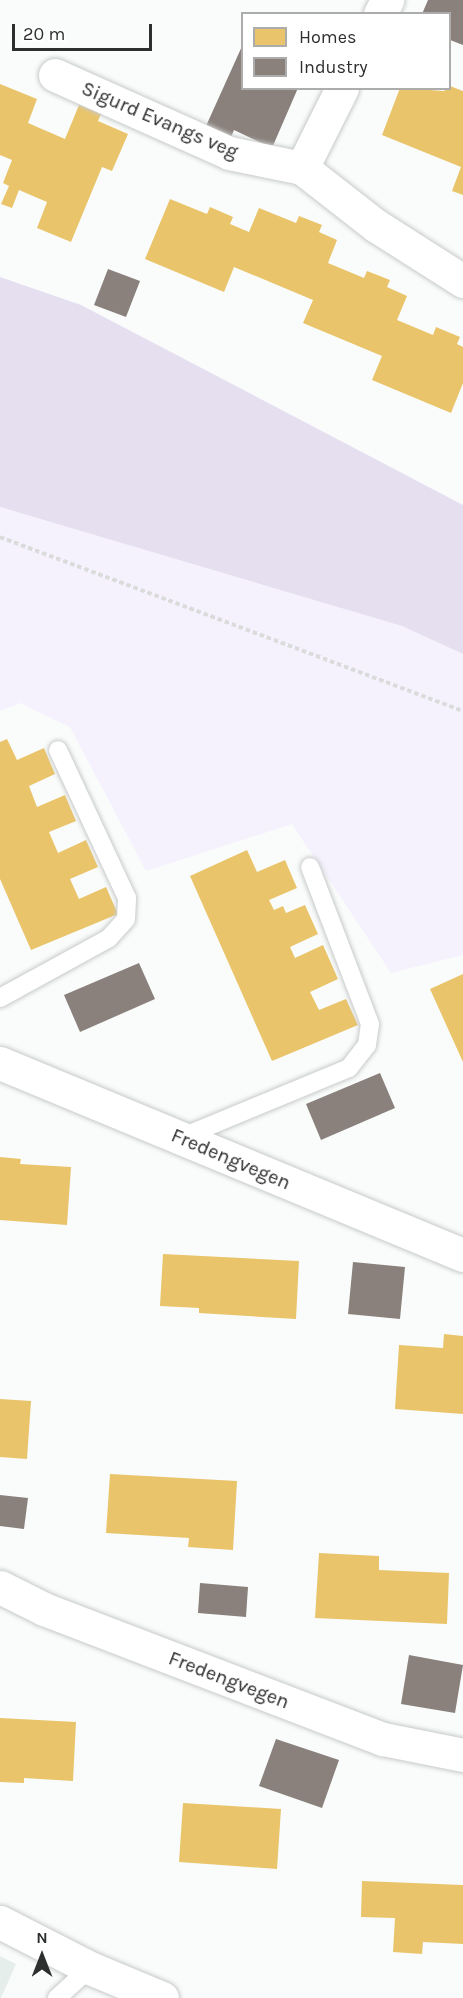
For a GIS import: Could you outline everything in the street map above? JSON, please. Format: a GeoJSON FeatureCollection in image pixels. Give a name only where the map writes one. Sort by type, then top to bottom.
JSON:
{"type":"FeatureCollection","features":[{"type":"Feature","properties":{"kind":"street","name":"Sigurd Evangs veg"},"geometry":{"type":"LineString","coordinates":[[55,75],[229,153],[302,168],[375,225],[463,281]]}},
{"type":"Feature","properties":{"kind":"street"},"geometry":{"type":"LineString","coordinates":[[302,168],[341,90]]}},
{"type":"Feature","properties":{"kind":"street","name":"Fredengvegen"},"geometry":{"type":"LineString","coordinates":[[0,1063],[463,1255]]}},
{"type":"Feature","properties":{"kind":"street","name":"Fredengvegen"},"geometry":{"type":"LineString","coordinates":[[0,1587],[44,1609],[383,1739],[463,1755]]}},
{"type":"Feature","properties":{"kind":"street"},"geometry":{"type":"LineString","coordinates":[[0,1922],[90,1968],[162,1998]]}},
{"type":"Feature","properties":{"kind":"lane"},"geometry":{"type":"LineString","coordinates":[[0,998],[109,938],[126,919],[127,898],[58,750]]}},
{"type":"Feature","properties":{"kind":"lane"},"geometry":{"type":"LineString","coordinates":[[180,1138],[349,1068],[367,1045],[370,1024],[310,867]]}},
{"type":"Feature","properties":{"kind":"lane"},"geometry":{"type":"LineString","coordinates":[[57,1998],[90,1968]]}},
{"type":"Feature","properties":{"kind":"path"},"geometry":{"type":"LineString","coordinates":[[0,537],[463,711]]}},
{"type":"Feature","properties":{"kind":"shaded area"},"geometry":{"type":"Polygon","coordinates":[[[0,277],[81,305],[463,505],[463,654],[402,626],[0,507],[0,277]]]}},
{"type":"Feature","properties":{"kind":"shaded area"},"geometry":{"type":"Polygon","coordinates":[[[0,507],[402,626],[463,654],[463,955],[391,973],[292,824],[146,871],[70,727],[20,703],[0,711],[0,507]]]}},
{"type":"Feature","properties":{"kind":"shaded area"},"geometry":{"type":"Polygon","coordinates":[[[0,1956],[16,1964],[1,1998],[0,1998],[0,1956]]]}},
{"type":"Feature","properties":{"kind":"building: Homes"},"geometry":{"type":"Polygon","coordinates":[[[0,84],[37,99],[28,123],[65,139],[79,105],[101,114],[98,121],[128,134],[112,171],[102,167],[71,242],[37,228],[47,202],[19,190],[12,208],[1,204],[9,186],[3,183],[12,160],[0,155],[0,84]]]}},
{"type":"Feature","properties":{"kind":"building: Homes"},"geometry":{"type":"Polygon","coordinates":[[[451,86],[463,91],[463,195],[452,191],[461,167],[382,135],[399,90],[451,90],[451,86]]]}},
{"type":"Feature","properties":{"kind":"building: Homes"},"geometry":{"type":"Polygon","coordinates":[[[170,199],[207,214],[210,207],[233,217],[230,224],[249,232],[259,208],[296,223],[299,216],[322,225],[319,232],[337,240],[328,263],[364,278],[367,271],[390,280],[387,287],[407,296],[397,320],[433,335],[436,327],[460,337],[457,344],[463,347],[463,383],[451,413],[372,380],[382,356],[303,323],[313,300],[234,267],[224,292],[145,259],[170,199]]]}},
{"type":"Feature","properties":{"kind":"building: Homes"},"geometry":{"type":"Polygon","coordinates":[[[7,739],[17,760],[44,748],[55,774],[29,786],[37,807],[65,795],[76,821],[49,832],[58,853],[86,840],[98,867],[70,879],[79,899],[106,887],[118,914],[31,950],[0,879],[0,742],[7,739]]]}},
{"type":"Feature","properties":{"kind":"building: Homes"},"geometry":{"type":"Polygon","coordinates":[[[247,850],[257,872],[285,860],[297,888],[269,900],[274,910],[283,906],[286,913],[305,905],[318,934],[290,947],[295,958],[323,945],[338,979],[310,992],[319,1010],[346,999],[358,1025],[272,1061],[190,876],[247,850]]]}},
{"type":"Feature","properties":{"kind":"building: Homes"},"geometry":{"type":"Polygon","coordinates":[[[463,974],[463,1062],[430,989],[463,974]]]}},
{"type":"Feature","properties":{"kind":"building: Homes"},"geometry":{"type":"Polygon","coordinates":[[[0,1157],[21,1159],[20,1164],[71,1167],[67,1225],[0,1220],[0,1157]]]}},
{"type":"Feature","properties":{"kind":"building: Homes"},"geometry":{"type":"Polygon","coordinates":[[[163,1254],[299,1261],[296,1319],[199,1313],[199,1308],[160,1306],[163,1254]]]}},
{"type":"Feature","properties":{"kind":"building: Homes"},"geometry":{"type":"Polygon","coordinates":[[[444,1334],[463,1336],[463,1414],[395,1409],[399,1345],[443,1348],[444,1334]]]}},
{"type":"Feature","properties":{"kind":"building: Homes"},"geometry":{"type":"Polygon","coordinates":[[[0,1399],[31,1401],[27,1459],[0,1457],[0,1399]]]}},
{"type":"Feature","properties":{"kind":"building: Homes"},"geometry":{"type":"Polygon","coordinates":[[[110,1474],[237,1481],[233,1550],[188,1547],[189,1538],[106,1533],[110,1474]]]}},
{"type":"Feature","properties":{"kind":"building: Homes"},"geometry":{"type":"Polygon","coordinates":[[[319,1553],[379,1556],[379,1570],[449,1573],[447,1624],[315,1618],[319,1553]]]}},
{"type":"Feature","properties":{"kind":"building: Homes"},"geometry":{"type":"Polygon","coordinates":[[[0,1718],[76,1722],[73,1781],[24,1778],[24,1783],[0,1782],[0,1718]]]}},
{"type":"Feature","properties":{"kind":"building: Homes"},"geometry":{"type":"Polygon","coordinates":[[[183,1803],[281,1809],[277,1869],[179,1862],[183,1803]]]}},
{"type":"Feature","properties":{"kind":"building: Homes"},"geometry":{"type":"Polygon","coordinates":[[[362,1881],[463,1885],[463,1944],[423,1942],[422,1954],[393,1952],[395,1918],[361,1917],[362,1881]]]}},
{"type":"Feature","properties":{"kind":"building: Industry"},"geometry":{"type":"Polygon","coordinates":[[[428,0],[463,0],[463,45],[451,40],[451,12],[423,12],[428,0]]]}},
{"type":"Feature","properties":{"kind":"building: Industry"},"geometry":{"type":"Polygon","coordinates":[[[241,48],[241,90],[297,90],[272,148],[234,130],[231,137],[206,126],[241,48]]]}},
{"type":"Feature","properties":{"kind":"building: Industry"},"geometry":{"type":"Polygon","coordinates":[[[108,269],[140,281],[126,317],[94,305],[108,269]]]}},
{"type":"Feature","properties":{"kind":"building: Industry"},"geometry":{"type":"Polygon","coordinates":[[[139,963],[155,999],[80,1032],[64,995],[139,963]]]}},
{"type":"Feature","properties":{"kind":"building: Industry"},"geometry":{"type":"Polygon","coordinates":[[[380,1073],[395,1108],[321,1140],[306,1104],[380,1073]]]}},
{"type":"Feature","properties":{"kind":"building: Industry"},"geometry":{"type":"Polygon","coordinates":[[[353,1262],[405,1267],[400,1319],[348,1314],[353,1262]]]}},
{"type":"Feature","properties":{"kind":"building: Industry"},"geometry":{"type":"Polygon","coordinates":[[[0,1495],[28,1498],[24,1529],[0,1526],[0,1495]]]}},
{"type":"Feature","properties":{"kind":"building: Industry"},"geometry":{"type":"Polygon","coordinates":[[[200,1583],[248,1587],[246,1617],[198,1613],[200,1583]]]}},
{"type":"Feature","properties":{"kind":"building: Industry"},"geometry":{"type":"Polygon","coordinates":[[[409,1655],[463,1665],[455,1713],[401,1704],[409,1655]]]}},
{"type":"Feature","properties":{"kind":"building: Industry"},"geometry":{"type":"Polygon","coordinates":[[[276,1739],[339,1760],[322,1808],[259,1786],[276,1739]]]}}]}
